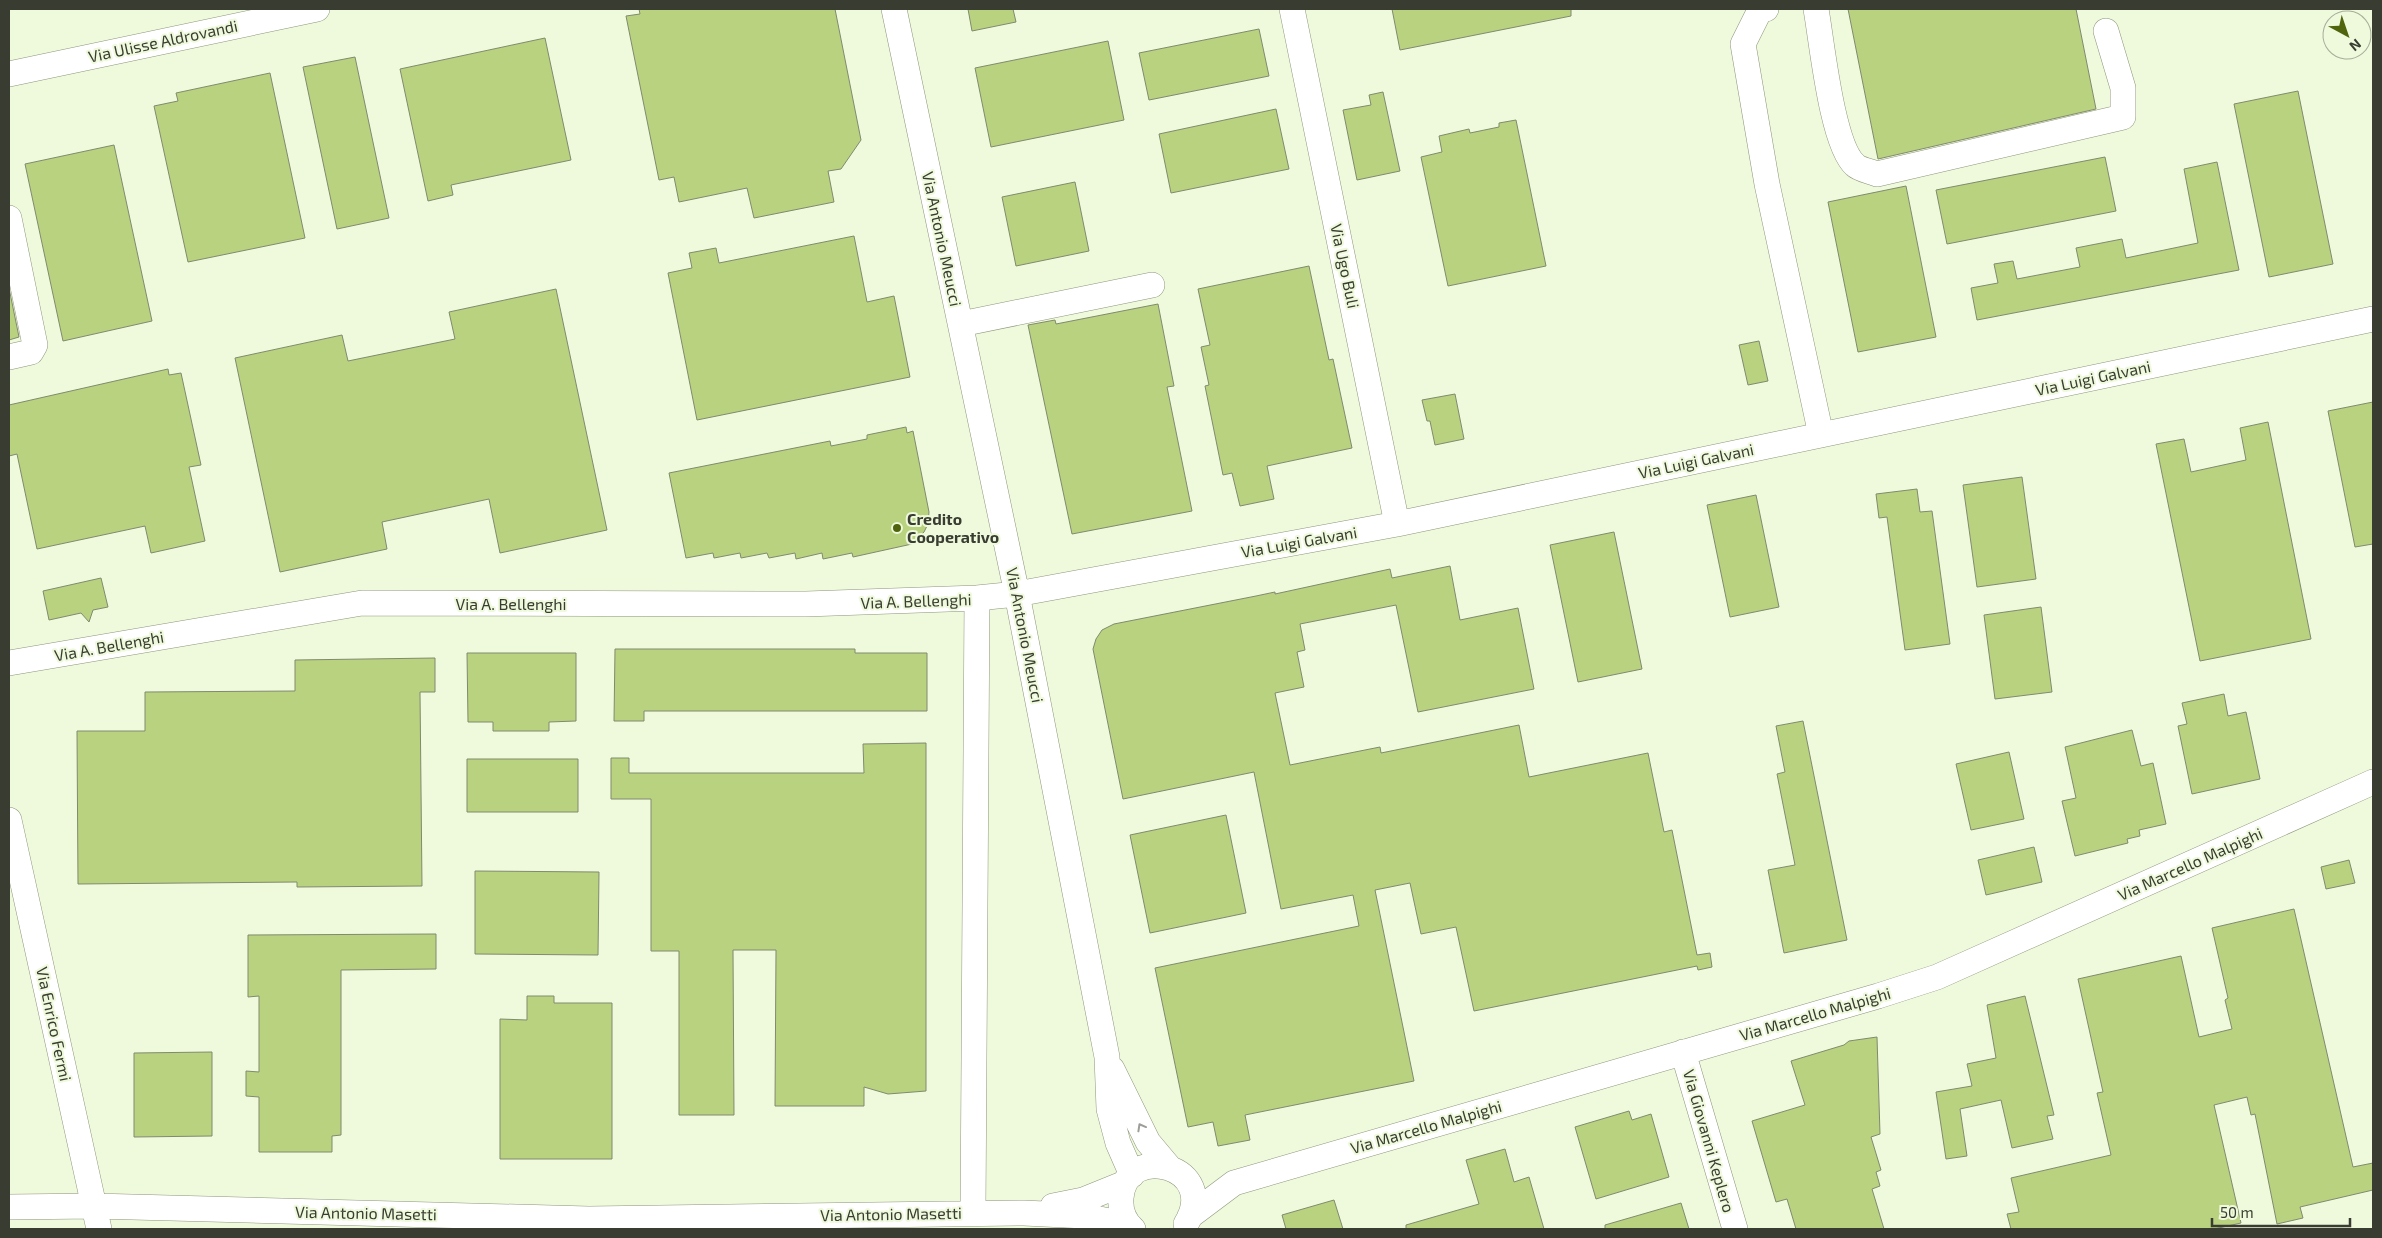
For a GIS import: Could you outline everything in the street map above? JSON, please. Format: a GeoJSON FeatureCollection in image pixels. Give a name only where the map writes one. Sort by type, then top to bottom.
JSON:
{"type":"FeatureCollection","features":[{"type":"Feature","properties":{"kind":"street","name":"Via Ulisse Aldrovandi"},"geometry":{"type":"LineString","coordinates":[[9,74],[317,9]]}},
{"type":"Feature","properties":{"kind":"street","name":"Via Antonio Meucci"},"geometry":{"type":"LineString","coordinates":[[894,9],[1017,594],[1107,1057],[1109,1109],[1129,1179]]}},
{"type":"Feature","properties":{"kind":"street","name":"Via Ugo Buli"},"geometry":{"type":"LineString","coordinates":[[1292,9],[1397,524]]}},
{"type":"Feature","properties":{"kind":"street"},"geometry":{"type":"LineString","coordinates":[[1766,9],[1760,10],[1743,44],[1767,184],[1821,435]]}},
{"type":"Feature","properties":{"kind":"street"},"geometry":{"type":"LineString","coordinates":[[1816,9],[1837,129],[1844,150],[1856,166],[1877,174],[2123,117],[2123,88],[2106,31]]}},
{"type":"Feature","properties":{"kind":"street"},"geometry":{"type":"LineString","coordinates":[[9,218],[35,345],[31,352],[9,357]]}},
{"type":"Feature","properties":{"kind":"street"},"geometry":{"type":"LineString","coordinates":[[961,324],[1152,285]]}},
{"type":"Feature","properties":{"kind":"street","name":"Via Luigi Galvani"},"geometry":{"type":"LineString","coordinates":[[1017,594],[1397,524],[2373,319]]}},
{"type":"Feature","properties":{"kind":"street","name":"Via A. Bellenghi"},"geometry":{"type":"LineString","coordinates":[[9,662],[362,604],[806,604],[977,598],[1017,594]]}},
{"type":"Feature","properties":{"kind":"street"},"geometry":{"type":"LineString","coordinates":[[973,1213],[977,598]]}},
{"type":"Feature","properties":{"kind":"street","name":"Via Marcello Malpighi"},"geometry":{"type":"LineString","coordinates":[[1185,1225],[1234,1183],[1878,996],[1937,976],[2373,782]]}},
{"type":"Feature","properties":{"kind":"street","name":"Via Enrico Fermi"},"geometry":{"type":"LineString","coordinates":[[9,820],[97,1218]]}},
{"type":"Feature","properties":{"kind":"street","name":"Via Giovanni Keplero"},"geometry":{"type":"LineString","coordinates":[[1683,1052],[1736,1229]]}},
{"type":"Feature","properties":{"kind":"street","name":"Via Antonio Meucci"},"geometry":{"type":"LineString","coordinates":[[1107,1057],[1148,1142],[1189,1184],[1193,1194],[1185,1225]]}},
{"type":"Feature","properties":{"kind":"street","name":"Via Marcello Malpighi"},"geometry":{"type":"LineString","coordinates":[[1129,1179],[1152,1165],[1234,1183]]}},
{"type":"Feature","properties":{"kind":"street"},"geometry":{"type":"LineString","coordinates":[[1129,1179],[1120,1204],[1130,1227]]}},
{"type":"Feature","properties":{"kind":"street","name":"Via Antonio Masetti"},"geometry":{"type":"LineString","coordinates":[[1024,1212],[1083,1200],[1129,1179]]}},
{"type":"Feature","properties":{"kind":"street","name":"Via Antonio Masetti"},"geometry":{"type":"LineString","coordinates":[[9,1207],[97,1218],[589,1224],[1024,1212],[1085,1216],[1130,1227]]}},
{"type":"Feature","properties":{"kind":"building"},"geometry":{"type":"Polygon","coordinates":[[[639,9],[835,9],[861,140],[841,169],[828,171],[834,202],[754,218],[747,188],[679,202],[674,177],[659,180],[626,16],[640,14],[639,9]]]}},
{"type":"Feature","properties":{"kind":"building"},"geometry":{"type":"Polygon","coordinates":[[[968,9],[1013,9],[1016,22],[972,31],[968,9]]]}},
{"type":"Feature","properties":{"kind":"building"},"geometry":{"type":"Polygon","coordinates":[[[1392,9],[1571,9],[1571,16],[1400,50],[1392,9]]]}},
{"type":"Feature","properties":{"kind":"building"},"geometry":{"type":"Polygon","coordinates":[[[1848,9],[2076,9],[2096,109],[1878,159],[1848,9]]]}},
{"type":"Feature","properties":{"kind":"building"},"geometry":{"type":"Polygon","coordinates":[[[1259,29],[1269,76],[1149,100],[1139,53],[1259,29]]]}},
{"type":"Feature","properties":{"kind":"building"},"geometry":{"type":"Polygon","coordinates":[[[545,38],[571,160],[451,185],[453,195],[428,201],[400,69],[545,38]]]}},
{"type":"Feature","properties":{"kind":"building"},"geometry":{"type":"Polygon","coordinates":[[[1108,41],[1124,120],[991,147],[975,68],[1108,41]]]}},
{"type":"Feature","properties":{"kind":"building"},"geometry":{"type":"Polygon","coordinates":[[[355,57],[389,218],[337,229],[303,67],[355,57]]]}},
{"type":"Feature","properties":{"kind":"building"},"geometry":{"type":"Polygon","coordinates":[[[270,73],[305,238],[188,262],[154,106],[178,101],[176,93],[270,73]]]}},
{"type":"Feature","properties":{"kind":"building"},"geometry":{"type":"Polygon","coordinates":[[[2298,91],[2333,264],[2269,277],[2234,104],[2298,91]]]}},
{"type":"Feature","properties":{"kind":"building"},"geometry":{"type":"Polygon","coordinates":[[[1383,92],[1400,171],[1357,180],[1343,110],[1371,105],[1369,95],[1383,92]]]}},
{"type":"Feature","properties":{"kind":"building"},"geometry":{"type":"Polygon","coordinates":[[[1276,109],[1289,169],[1171,193],[1159,134],[1276,109]]]}},
{"type":"Feature","properties":{"kind":"building"},"geometry":{"type":"Polygon","coordinates":[[[1516,120],[1546,266],[1448,286],[1421,157],[1442,152],[1439,136],[1469,129],[1470,133],[1499,127],[1499,123],[1516,120]]]}},
{"type":"Feature","properties":{"kind":"building"},"geometry":{"type":"Polygon","coordinates":[[[114,145],[152,321],[63,341],[25,164],[114,145]]]}},
{"type":"Feature","properties":{"kind":"building"},"geometry":{"type":"Polygon","coordinates":[[[2105,157],[2116,211],[1947,244],[1936,190],[2105,157]]]}},
{"type":"Feature","properties":{"kind":"building"},"geometry":{"type":"Polygon","coordinates":[[[2217,162],[2239,270],[1977,320],[1971,288],[1998,283],[1994,264],[2013,261],[2017,279],[2080,267],[2076,248],[2122,239],[2126,258],[2198,243],[2184,169],[2217,162]]]}},
{"type":"Feature","properties":{"kind":"building"},"geometry":{"type":"Polygon","coordinates":[[[1075,182],[1089,251],[1016,266],[1002,197],[1075,182]]]}},
{"type":"Feature","properties":{"kind":"building"},"geometry":{"type":"Polygon","coordinates":[[[1906,186],[1936,337],[1858,352],[1828,202],[1906,186]]]}},
{"type":"Feature","properties":{"kind":"building"},"geometry":{"type":"Polygon","coordinates":[[[854,236],[867,302],[894,296],[910,377],[697,420],[668,273],[692,268],[689,253],[716,248],[719,263],[854,236]]]}},
{"type":"Feature","properties":{"kind":"building"},"geometry":{"type":"Polygon","coordinates":[[[1309,266],[1329,360],[1333,359],[1352,448],[1267,466],[1274,499],[1240,506],[1232,473],[1223,475],[1205,386],[1209,385],[1201,347],[1210,345],[1198,289],[1309,266]]]}},
{"type":"Feature","properties":{"kind":"building"},"geometry":{"type":"Polygon","coordinates":[[[9,288],[19,337],[9,340],[9,288]]]}},
{"type":"Feature","properties":{"kind":"building"},"geometry":{"type":"Polygon","coordinates":[[[556,289],[607,530],[500,553],[489,499],[382,522],[387,549],[280,572],[235,358],[342,335],[348,361],[455,339],[449,312],[556,289]]]}},
{"type":"Feature","properties":{"kind":"building"},"geometry":{"type":"Polygon","coordinates":[[[1158,304],[1174,386],[1167,387],[1192,511],[1072,534],[1028,325],[1055,320],[1056,324],[1158,304]]]}},
{"type":"Feature","properties":{"kind":"building"},"geometry":{"type":"Polygon","coordinates":[[[1759,341],[1768,381],[1748,385],[1739,345],[1759,341]]]}},
{"type":"Feature","properties":{"kind":"building"},"geometry":{"type":"Polygon","coordinates":[[[168,369],[169,375],[181,373],[201,465],[189,467],[205,541],[151,553],[145,526],[37,549],[17,454],[9,456],[9,405],[168,369]]]}},
{"type":"Feature","properties":{"kind":"building"},"geometry":{"type":"Polygon","coordinates":[[[1455,394],[1464,439],[1435,445],[1430,421],[1427,421],[1422,400],[1455,394]]]}},
{"type":"Feature","properties":{"kind":"building"},"geometry":{"type":"Polygon","coordinates":[[[2373,402],[2373,544],[2355,547],[2328,411],[2373,402]]]}},
{"type":"Feature","properties":{"kind":"building"},"geometry":{"type":"Polygon","coordinates":[[[2268,422],[2311,639],[2200,661],[2156,444],[2184,439],[2191,472],[2246,460],[2240,428],[2268,422]]]}},
{"type":"Feature","properties":{"kind":"building"},"geometry":{"type":"Polygon","coordinates":[[[906,427],[907,433],[913,431],[929,512],[928,524],[924,532],[912,544],[853,557],[852,553],[823,559],[822,553],[796,559],[795,553],[769,558],[767,553],[741,558],[740,553],[714,558],[713,553],[686,558],[669,473],[830,441],[831,446],[867,439],[867,435],[906,427]]]}},
{"type":"Feature","properties":{"kind":"building"},"geometry":{"type":"Polygon","coordinates":[[[2022,477],[2036,579],[1977,587],[1963,485],[2022,477]]]}},
{"type":"Feature","properties":{"kind":"building"},"geometry":{"type":"Polygon","coordinates":[[[1917,489],[1920,512],[1932,511],[1950,644],[1905,650],[1887,517],[1879,518],[1876,494],[1917,489]]]}},
{"type":"Feature","properties":{"kind":"building"},"geometry":{"type":"Polygon","coordinates":[[[1756,495],[1779,607],[1730,617],[1707,505],[1756,495]]]}},
{"type":"Feature","properties":{"kind":"building"},"geometry":{"type":"Polygon","coordinates":[[[1614,532],[1642,669],[1578,682],[1550,545],[1614,532]]]}},
{"type":"Feature","properties":{"kind":"building"},"geometry":{"type":"Polygon","coordinates":[[[1450,566],[1460,620],[1518,608],[1534,689],[1418,712],[1396,605],[1300,624],[1305,650],[1297,652],[1304,687],[1275,693],[1290,765],[1380,747],[1381,753],[1519,725],[1529,777],[1648,753],[1664,832],[1672,830],[1697,955],[1710,953],[1712,967],[1698,970],[1697,966],[1474,1011],[1456,927],[1421,934],[1410,883],[1375,890],[1414,1081],[1245,1115],[1250,1140],[1218,1146],[1213,1122],[1188,1127],[1155,968],[1359,926],[1353,895],[1281,909],[1254,772],[1123,799],[1093,649],[1096,639],[1102,630],[1114,624],[1275,592],[1275,594],[1390,569],[1392,578],[1450,566]]]}},
{"type":"Feature","properties":{"kind":"building"},"geometry":{"type":"Polygon","coordinates":[[[101,578],[108,607],[93,610],[89,622],[81,613],[49,620],[43,591],[101,578]]]}},
{"type":"Feature","properties":{"kind":"building"},"geometry":{"type":"Polygon","coordinates":[[[2041,607],[2052,692],[1995,699],[1984,615],[2041,607]]]}},
{"type":"Feature","properties":{"kind":"building"},"geometry":{"type":"Polygon","coordinates":[[[615,649],[855,649],[855,653],[927,653],[927,711],[644,711],[644,721],[614,721],[615,649]]]}},
{"type":"Feature","properties":{"kind":"building"},"geometry":{"type":"Polygon","coordinates":[[[467,653],[576,653],[576,721],[549,722],[549,731],[493,731],[493,722],[468,722],[467,653]]]}},
{"type":"Feature","properties":{"kind":"building"},"geometry":{"type":"Polygon","coordinates":[[[435,658],[435,692],[420,692],[422,886],[297,887],[297,882],[78,884],[77,731],[145,731],[145,692],[295,691],[295,660],[435,658]]]}},
{"type":"Feature","properties":{"kind":"building"},"geometry":{"type":"Polygon","coordinates":[[[2224,694],[2228,716],[2246,712],[2260,779],[2192,794],[2178,726],[2187,724],[2182,703],[2224,694]]]}},
{"type":"Feature","properties":{"kind":"building"},"geometry":{"type":"Polygon","coordinates":[[[1803,721],[1847,940],[1784,953],[1768,870],[1795,865],[1777,774],[1785,772],[1776,726],[1803,721]]]}},
{"type":"Feature","properties":{"kind":"building"},"geometry":{"type":"Polygon","coordinates":[[[2132,730],[2141,766],[2153,763],[2166,824],[2139,830],[2140,836],[2127,839],[2128,843],[2075,856],[2062,801],[2076,798],[2065,747],[2132,730]]]}},
{"type":"Feature","properties":{"kind":"building"},"geometry":{"type":"Polygon","coordinates":[[[926,743],[926,1091],[888,1094],[864,1087],[864,1106],[775,1106],[776,950],[733,950],[734,1115],[679,1115],[679,951],[651,951],[651,799],[611,799],[611,758],[629,758],[629,773],[864,773],[863,744],[926,743]]]}},
{"type":"Feature","properties":{"kind":"building"},"geometry":{"type":"Polygon","coordinates":[[[2009,752],[2024,819],[1971,830],[1956,764],[2009,752]]]}},
{"type":"Feature","properties":{"kind":"building"},"geometry":{"type":"Polygon","coordinates":[[[467,759],[578,759],[578,812],[467,812],[467,759]]]}},
{"type":"Feature","properties":{"kind":"building"},"geometry":{"type":"Polygon","coordinates":[[[1226,815],[1246,913],[1150,933],[1130,835],[1226,815]]]}},
{"type":"Feature","properties":{"kind":"building"},"geometry":{"type":"Polygon","coordinates":[[[2034,847],[2042,882],[1986,895],[1978,860],[2034,847]]]}},
{"type":"Feature","properties":{"kind":"building"},"geometry":{"type":"Polygon","coordinates":[[[2349,860],[2355,883],[2326,889],[2321,867],[2349,860]]]}},
{"type":"Feature","properties":{"kind":"building"},"geometry":{"type":"Polygon","coordinates":[[[475,871],[599,872],[598,955],[475,954],[475,871]]]}},
{"type":"Feature","properties":{"kind":"building"},"geometry":{"type":"Polygon","coordinates":[[[2294,909],[2353,1167],[2373,1163],[2373,1190],[2300,1207],[2303,1218],[2277,1224],[2255,1114],[2251,1115],[2247,1097],[2214,1105],[2241,1223],[2214,1229],[2011,1229],[2007,1214],[2019,1212],[2011,1178],[2111,1155],[2097,1093],[2103,1092],[2078,979],[2181,956],[2199,1037],[2232,1029],[2225,1000],[2228,998],[2212,928],[2294,909]]]}},
{"type":"Feature","properties":{"kind":"building"},"geometry":{"type":"Polygon","coordinates":[[[436,934],[436,969],[341,970],[341,1135],[332,1136],[332,1152],[259,1152],[259,1097],[246,1096],[246,1071],[259,1072],[259,996],[248,997],[248,935],[436,934]]]}},
{"type":"Feature","properties":{"kind":"building"},"geometry":{"type":"Polygon","coordinates":[[[527,996],[554,996],[554,1003],[612,1003],[612,1159],[500,1159],[500,1019],[527,1020],[527,996]]]}},
{"type":"Feature","properties":{"kind":"building"},"geometry":{"type":"Polygon","coordinates":[[[2025,996],[2054,1115],[2047,1116],[2053,1139],[2012,1148],[2001,1100],[1960,1109],[1967,1156],[1946,1159],[1936,1092],[1972,1086],[1967,1064],[1996,1058],[1987,1005],[2025,996]]]}},
{"type":"Feature","properties":{"kind":"building"},"geometry":{"type":"Polygon","coordinates":[[[1877,1037],[1880,1134],[1871,1137],[1881,1170],[1876,1172],[1880,1186],[1872,1189],[1884,1229],[1796,1229],[1787,1199],[1776,1202],[1752,1121],[1805,1105],[1791,1061],[1844,1045],[1849,1041],[1877,1037]]]}},
{"type":"Feature","properties":{"kind":"building"},"geometry":{"type":"Polygon","coordinates":[[[212,1052],[212,1136],[134,1137],[134,1053],[212,1052]]]}},
{"type":"Feature","properties":{"kind":"building"},"geometry":{"type":"Polygon","coordinates":[[[1629,1111],[1632,1120],[1651,1114],[1669,1177],[1596,1199],[1575,1127],[1629,1111]]]}},
{"type":"Feature","properties":{"kind":"building"},"geometry":{"type":"Polygon","coordinates":[[[1505,1149],[1514,1182],[1529,1177],[1544,1229],[1406,1229],[1406,1225],[1479,1204],[1466,1160],[1505,1149]]]}},
{"type":"Feature","properties":{"kind":"building"},"geometry":{"type":"Polygon","coordinates":[[[1334,1200],[1343,1229],[1286,1229],[1282,1215],[1334,1200]]]}},
{"type":"Feature","properties":{"kind":"building"},"geometry":{"type":"Polygon","coordinates":[[[1681,1203],[1689,1229],[1605,1229],[1605,1225],[1681,1203]]]}},
{"type":"Feature","properties":{"kind":"place","name":"Credito Cooperativo"},"geometry":{"type":"Point","coordinates":[897,528]}}]}
